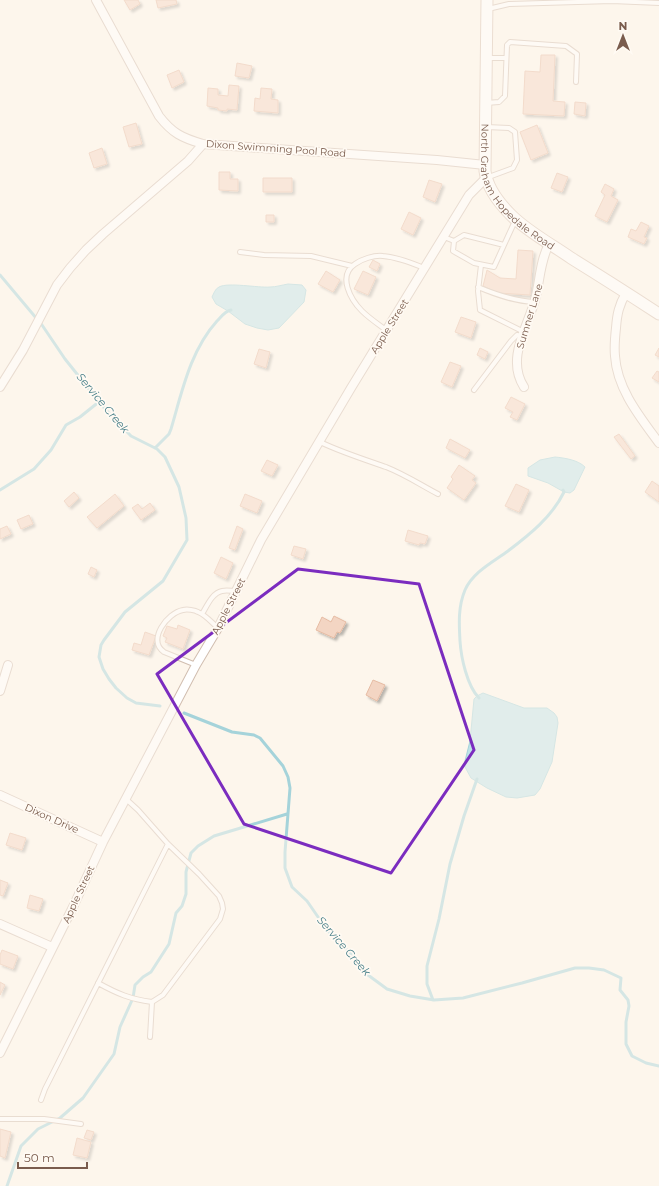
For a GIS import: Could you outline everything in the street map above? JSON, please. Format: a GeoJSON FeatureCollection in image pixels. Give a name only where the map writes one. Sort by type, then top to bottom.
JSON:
{"type":"FeatureCollection","features":[{"type":"Feature","properties":{"kind":"street","name":"Dixon Swimming Pool Road"},"geometry":{"type":"LineString","coordinates":[[96,0],[159,116],[171,130],[180,136],[203,144],[430,159],[485,165]]}},
{"type":"Feature","properties":{"kind":"street","name":"North Graham Hopedale Road"},"geometry":{"type":"LineString","coordinates":[[487,5],[486,178],[500,202],[516,219],[549,244],[659,314]]}},
{"type":"Feature","properties":{"kind":"street"},"geometry":{"type":"LineString","coordinates":[[1,381],[23,350],[58,285],[70,268],[103,234],[188,161],[203,144]]}},
{"type":"Feature","properties":{"kind":"street","name":"Apple Street"},"geometry":{"type":"LineString","coordinates":[[0,1053],[73,907],[103,842],[196,665],[218,628],[261,540],[319,441],[469,195],[475,187],[486,178]]}},
{"type":"Feature","properties":{"kind":"street","name":"Sumner Lane"},"geometry":{"type":"LineString","coordinates":[[524,387],[517,374],[516,365],[518,348],[534,302],[545,252],[549,244]]}},
{"type":"Feature","properties":{"kind":"street"},"geometry":{"type":"LineString","coordinates":[[626,293],[621,302],[617,317],[614,341],[617,371],[620,381],[630,401],[659,443]]}},
{"type":"Feature","properties":{"kind":"street"},"geometry":{"type":"LineString","coordinates":[[0,691],[8,665]]}},
{"type":"Feature","properties":{"kind":"street","name":"Dixon Drive"},"geometry":{"type":"LineString","coordinates":[[0,795],[103,842]]}},
{"type":"Feature","properties":{"kind":"street"},"geometry":{"type":"LineString","coordinates":[[0,924],[52,947]]}},
{"type":"Feature","properties":{"kind":"lane"},"geometry":{"type":"LineString","coordinates":[[487,5],[623,1],[659,2]]}},
{"type":"Feature","properties":{"kind":"lane"},"geometry":{"type":"LineString","coordinates":[[486,103],[499,102],[505,96],[507,44],[510,42],[566,46],[577,54],[576,82]]}},
{"type":"Feature","properties":{"kind":"lane"},"geometry":{"type":"LineString","coordinates":[[487,58],[506,58]]}},
{"type":"Feature","properties":{"kind":"lane"},"geometry":{"type":"LineString","coordinates":[[486,127],[509,128],[515,132],[517,160],[513,168],[486,178]]}},
{"type":"Feature","properties":{"kind":"lane"},"geometry":{"type":"LineString","coordinates":[[454,241],[453,251],[474,263],[494,267],[516,219]]}},
{"type":"Feature","properties":{"kind":"lane"},"geometry":{"type":"LineString","coordinates":[[454,241],[464,235],[504,244]]}},
{"type":"Feature","properties":{"kind":"lane"},"geometry":{"type":"LineString","coordinates":[[444,237],[454,241]]}},
{"type":"Feature","properties":{"kind":"lane"},"geometry":{"type":"LineString","coordinates":[[240,252],[306,256],[352,266]]}},
{"type":"Feature","properties":{"kind":"lane"},"geometry":{"type":"LineString","coordinates":[[386,330],[362,311],[354,300],[347,287],[347,272],[360,260],[383,256],[406,261],[425,268]]}},
{"type":"Feature","properties":{"kind":"lane"},"geometry":{"type":"LineString","coordinates":[[481,265],[478,287],[480,310],[523,334]]}},
{"type":"Feature","properties":{"kind":"lane"},"geometry":{"type":"LineString","coordinates":[[478,287],[498,296],[534,302]]}},
{"type":"Feature","properties":{"kind":"lane"},"geometry":{"type":"LineString","coordinates":[[474,390],[511,341],[517,335],[523,334]]}},
{"type":"Feature","properties":{"kind":"lane"},"geometry":{"type":"LineString","coordinates":[[319,441],[334,449],[387,468],[412,479],[438,494]]}},
{"type":"Feature","properties":{"kind":"lane"},"geometry":{"type":"LineString","coordinates":[[202,614],[209,602],[219,592],[222,590],[236,591]]}},
{"type":"Feature","properties":{"kind":"lane"},"geometry":{"type":"LineString","coordinates":[[196,665],[160,650],[158,640],[162,624],[174,614],[183,610],[197,611],[218,628]]}},
{"type":"Feature","properties":{"kind":"lane"},"geometry":{"type":"LineString","coordinates":[[98,983],[111,991],[132,999],[152,1002],[163,995],[220,919],[223,909],[219,896],[126,799]]}},
{"type":"Feature","properties":{"kind":"lane"},"geometry":{"type":"LineString","coordinates":[[40,1100],[168,844]]}},
{"type":"Feature","properties":{"kind":"lane"},"geometry":{"type":"LineString","coordinates":[[150,1037],[152,1002]]}},
{"type":"Feature","properties":{"kind":"lane"},"geometry":{"type":"LineString","coordinates":[[0,1119],[44,1119],[81,1124]]}},
{"type":"Feature","properties":{"kind":"highlighted area"},"geometry":{"type":"Polygon","coordinates":[[[298,569],[419,584],[474,750],[391,873],[244,824],[157,674],[298,569]]]}},
{"type":"Feature","properties":{"kind":"water"},"geometry":{"type":"Polygon","coordinates":[[[288,284],[302,285],[306,290],[304,302],[279,328],[268,330],[245,324],[216,304],[212,297],[216,289],[223,286],[236,285],[270,287],[288,284]]]}},
{"type":"Feature","properties":{"kind":"water"},"geometry":{"type":"Polygon","coordinates":[[[555,457],[575,461],[585,467],[574,490],[570,493],[564,492],[548,483],[528,476],[528,468],[540,460],[555,457]]]}},
{"type":"Feature","properties":{"kind":"water"},"geometry":{"type":"Polygon","coordinates":[[[483,693],[524,708],[547,708],[557,717],[558,723],[552,762],[540,789],[535,795],[517,798],[506,797],[471,778],[465,767],[470,741],[474,699],[483,693]]]}},
{"type":"Feature","properties":{"kind":"building"},"geometry":{"type":"Polygon","coordinates":[[[124,0],[138,0],[140,4],[130,10],[124,0]]]}},
{"type":"Feature","properties":{"kind":"building"},"geometry":{"type":"Polygon","coordinates":[[[156,0],[176,0],[177,4],[158,8],[156,0]]]}},
{"type":"Feature","properties":{"kind":"building"},"geometry":{"type":"Polygon","coordinates":[[[541,55],[555,55],[553,101],[565,102],[564,116],[523,114],[525,71],[540,72],[541,55]]]}},
{"type":"Feature","properties":{"kind":"building"},"geometry":{"type":"Polygon","coordinates":[[[237,63],[252,66],[249,78],[235,76],[237,63]]]}},
{"type":"Feature","properties":{"kind":"building"},"geometry":{"type":"Polygon","coordinates":[[[179,70],[184,82],[172,88],[167,75],[179,70]]]}},
{"type":"Feature","properties":{"kind":"building"},"geometry":{"type":"Polygon","coordinates":[[[229,85],[239,86],[237,110],[218,110],[218,108],[207,106],[208,88],[218,89],[218,95],[228,96],[229,85]]]}},
{"type":"Feature","properties":{"kind":"building"},"geometry":{"type":"Polygon","coordinates":[[[261,88],[272,89],[271,99],[278,100],[278,113],[254,111],[255,98],[260,99],[261,88]]]}},
{"type":"Feature","properties":{"kind":"building"},"geometry":{"type":"Polygon","coordinates":[[[575,102],[586,103],[585,116],[574,114],[575,102]]]}},
{"type":"Feature","properties":{"kind":"building"},"geometry":{"type":"Polygon","coordinates":[[[136,123],[142,144],[129,147],[123,127],[136,123]]]}},
{"type":"Feature","properties":{"kind":"building"},"geometry":{"type":"Polygon","coordinates":[[[537,125],[548,153],[531,160],[520,132],[537,125]]]}},
{"type":"Feature","properties":{"kind":"building"},"geometry":{"type":"Polygon","coordinates":[[[102,148],[107,164],[94,168],[89,153],[102,148]]]}},
{"type":"Feature","properties":{"kind":"building"},"geometry":{"type":"Polygon","coordinates":[[[219,172],[230,172],[230,179],[238,179],[238,191],[219,190],[219,172]]]}},
{"type":"Feature","properties":{"kind":"building"},"geometry":{"type":"Polygon","coordinates":[[[557,173],[568,177],[562,192],[551,188],[557,173]]]}},
{"type":"Feature","properties":{"kind":"building"},"geometry":{"type":"Polygon","coordinates":[[[263,178],[292,178],[292,192],[263,192],[263,178]]]}},
{"type":"Feature","properties":{"kind":"building"},"geometry":{"type":"Polygon","coordinates":[[[429,180],[442,184],[435,202],[423,197],[429,180]]]}},
{"type":"Feature","properties":{"kind":"building"},"geometry":{"type":"Polygon","coordinates":[[[605,184],[614,189],[611,196],[618,200],[607,222],[595,216],[605,195],[601,192],[605,184]]]}},
{"type":"Feature","properties":{"kind":"building"},"geometry":{"type":"Polygon","coordinates":[[[409,212],[421,218],[413,235],[401,229],[409,212]]]}},
{"type":"Feature","properties":{"kind":"building"},"geometry":{"type":"Polygon","coordinates":[[[266,215],[274,215],[274,222],[266,222],[266,215]]]}},
{"type":"Feature","properties":{"kind":"building"},"geometry":{"type":"Polygon","coordinates":[[[641,222],[649,226],[644,237],[647,238],[644,244],[628,237],[631,229],[636,231],[641,222]]]}},
{"type":"Feature","properties":{"kind":"building"},"geometry":{"type":"Polygon","coordinates":[[[518,250],[533,251],[530,295],[498,293],[483,286],[487,270],[500,278],[516,279],[518,250]]]}},
{"type":"Feature","properties":{"kind":"building"},"geometry":{"type":"Polygon","coordinates":[[[373,260],[380,264],[377,271],[369,267],[373,260]]]}},
{"type":"Feature","properties":{"kind":"building"},"geometry":{"type":"Polygon","coordinates":[[[326,271],[340,280],[333,292],[318,284],[326,271]]]}},
{"type":"Feature","properties":{"kind":"building"},"geometry":{"type":"Polygon","coordinates":[[[363,271],[376,277],[368,295],[354,289],[363,271]]]}},
{"type":"Feature","properties":{"kind":"building"},"geometry":{"type":"Polygon","coordinates":[[[461,317],[476,322],[471,338],[455,332],[461,317]]]}},
{"type":"Feature","properties":{"kind":"building"},"geometry":{"type":"Polygon","coordinates":[[[480,348],[488,352],[485,359],[477,355],[480,348]]]}},
{"type":"Feature","properties":{"kind":"building"},"geometry":{"type":"Polygon","coordinates":[[[659,348],[659,357],[655,355],[659,348]]]}},
{"type":"Feature","properties":{"kind":"building"},"geometry":{"type":"Polygon","coordinates":[[[259,349],[270,352],[266,368],[254,364],[259,349]]]}},
{"type":"Feature","properties":{"kind":"building"},"geometry":{"type":"Polygon","coordinates":[[[450,362],[461,366],[452,387],[441,382],[450,362]]]}},
{"type":"Feature","properties":{"kind":"building"},"geometry":{"type":"Polygon","coordinates":[[[657,371],[659,372],[659,382],[652,378],[657,371]]]}},
{"type":"Feature","properties":{"kind":"building"},"geometry":{"type":"Polygon","coordinates":[[[511,397],[525,404],[517,420],[510,417],[513,412],[505,408],[511,397]]]}},
{"type":"Feature","properties":{"kind":"building"},"geometry":{"type":"Polygon","coordinates":[[[619,434],[635,456],[631,459],[614,437],[619,434]]]}},
{"type":"Feature","properties":{"kind":"building"},"geometry":{"type":"Polygon","coordinates":[[[450,439],[470,450],[465,458],[446,448],[450,439]]]}},
{"type":"Feature","properties":{"kind":"building"},"geometry":{"type":"Polygon","coordinates":[[[267,460],[278,465],[272,476],[261,471],[267,460]]]}},
{"type":"Feature","properties":{"kind":"building"},"geometry":{"type":"Polygon","coordinates":[[[459,465],[475,476],[472,480],[476,483],[464,500],[447,488],[453,479],[451,477],[459,465]]]}},
{"type":"Feature","properties":{"kind":"building"},"geometry":{"type":"Polygon","coordinates":[[[652,481],[659,486],[659,502],[645,492],[652,481]]]}},
{"type":"Feature","properties":{"kind":"building"},"geometry":{"type":"Polygon","coordinates":[[[516,484],[529,490],[519,512],[505,506],[516,484]]]}},
{"type":"Feature","properties":{"kind":"building"},"geometry":{"type":"Polygon","coordinates":[[[74,492],[79,498],[69,507],[64,501],[74,492]]]}},
{"type":"Feature","properties":{"kind":"building"},"geometry":{"type":"Polygon","coordinates":[[[115,494],[124,506],[97,528],[87,517],[115,494]]]}},
{"type":"Feature","properties":{"kind":"building"},"geometry":{"type":"Polygon","coordinates":[[[245,494],[262,501],[257,513],[240,506],[245,494]]]}},
{"type":"Feature","properties":{"kind":"building"},"geometry":{"type":"Polygon","coordinates":[[[150,503],[155,510],[141,520],[132,508],[138,504],[142,509],[150,503]]]}},
{"type":"Feature","properties":{"kind":"building"},"geometry":{"type":"Polygon","coordinates":[[[29,515],[33,524],[21,529],[17,520],[29,515]]]}},
{"type":"Feature","properties":{"kind":"building"},"geometry":{"type":"Polygon","coordinates":[[[7,526],[11,534],[0,539],[0,529],[7,526]]]}},
{"type":"Feature","properties":{"kind":"building"},"geometry":{"type":"Polygon","coordinates":[[[237,526],[243,529],[235,550],[229,548],[237,526]]]}},
{"type":"Feature","properties":{"kind":"building"},"geometry":{"type":"Polygon","coordinates":[[[408,530],[428,536],[425,544],[420,543],[419,545],[405,541],[408,530]]]}},
{"type":"Feature","properties":{"kind":"building"},"geometry":{"type":"Polygon","coordinates":[[[294,546],[306,549],[303,559],[291,555],[294,546]]]}},
{"type":"Feature","properties":{"kind":"building"},"geometry":{"type":"Polygon","coordinates":[[[221,557],[233,563],[226,579],[214,573],[221,557]]]}},
{"type":"Feature","properties":{"kind":"building"},"geometry":{"type":"Polygon","coordinates":[[[91,567],[97,570],[94,577],[88,574],[91,567]]]}},
{"type":"Feature","properties":{"kind":"building"},"geometry":{"type":"Polygon","coordinates":[[[334,616],[346,622],[340,633],[337,632],[334,638],[316,630],[322,617],[331,622],[334,616]]]}},
{"type":"Feature","properties":{"kind":"building"},"geometry":{"type":"Polygon","coordinates":[[[178,625],[190,630],[183,649],[165,642],[167,638],[163,636],[167,626],[177,629],[178,625]]]}},
{"type":"Feature","properties":{"kind":"building"},"geometry":{"type":"Polygon","coordinates":[[[145,632],[156,636],[149,655],[132,650],[134,643],[141,645],[145,632]]]}},
{"type":"Feature","properties":{"kind":"building"},"geometry":{"type":"Polygon","coordinates":[[[373,680],[385,685],[377,701],[366,695],[373,680]]]}},
{"type":"Feature","properties":{"kind":"building"},"geometry":{"type":"Polygon","coordinates":[[[10,833],[26,838],[22,850],[6,845],[10,833]]]}},
{"type":"Feature","properties":{"kind":"building"},"geometry":{"type":"Polygon","coordinates":[[[0,880],[8,883],[3,896],[0,895],[0,880]]]}},
{"type":"Feature","properties":{"kind":"building"},"geometry":{"type":"Polygon","coordinates":[[[30,895],[43,899],[39,911],[27,908],[30,895]]]}},
{"type":"Feature","properties":{"kind":"building"},"geometry":{"type":"Polygon","coordinates":[[[2,950],[18,956],[13,969],[0,964],[0,955],[2,950]]]}},
{"type":"Feature","properties":{"kind":"building"},"geometry":{"type":"Polygon","coordinates":[[[0,982],[5,985],[0,995],[0,982]]]}},
{"type":"Feature","properties":{"kind":"building"},"geometry":{"type":"Polygon","coordinates":[[[0,1129],[11,1132],[5,1158],[0,1156],[0,1129]]]}},
{"type":"Feature","properties":{"kind":"building"},"geometry":{"type":"Polygon","coordinates":[[[87,1130],[94,1132],[91,1140],[84,1138],[87,1130]]]}},
{"type":"Feature","properties":{"kind":"building"},"geometry":{"type":"Polygon","coordinates":[[[77,1138],[91,1142],[87,1158],[73,1155],[77,1138]]]}},
{"type":"Feature","properties":{"kind":"waterway","name":"Service Creek"},"geometry":{"type":"LineString","coordinates":[[0,275],[42,325],[65,359],[105,409],[131,436],[157,449],[165,457],[179,487],[186,518],[187,540],[163,581],[125,612],[101,645],[99,657],[103,669],[109,679],[127,698],[136,703],[160,706]]}},
{"type":"Feature","properties":{"kind":"waterway"},"geometry":{"type":"LineString","coordinates":[[155,448],[169,434],[183,386],[200,345],[217,321],[225,313],[231,310]]}},
{"type":"Feature","properties":{"kind":"waterway"},"geometry":{"type":"LineString","coordinates":[[0,490],[34,469],[51,450],[66,425],[80,417],[100,401]]}},
{"type":"Feature","properties":{"kind":"waterway"},"geometry":{"type":"LineString","coordinates":[[479,698],[468,679],[463,663],[461,648],[459,628],[461,603],[465,590],[478,573],[516,545],[547,517],[559,501],[564,492],[563,490]]}},
{"type":"Feature","properties":{"kind":"waterway","name":"Service Creek"},"geometry":{"type":"LineString","coordinates":[[184,713],[232,732],[254,735],[260,738],[283,766],[288,777],[290,788],[285,868],[292,887],[307,901],[327,930],[356,959],[368,975],[387,989],[410,996],[434,1000],[463,998],[575,968],[604,970],[621,978],[620,990],[628,1000],[629,1006],[626,1022],[626,1044],[632,1056],[646,1063],[659,1066]]}},
{"type":"Feature","properties":{"kind":"waterway"},"geometry":{"type":"LineString","coordinates":[[433,1000],[427,984],[427,966],[439,919],[450,864],[477,779]]}},
{"type":"Feature","properties":{"kind":"waterway"},"geometry":{"type":"LineString","coordinates":[[7,1186],[21,1146],[38,1129],[60,1118],[83,1098],[114,1054],[120,1027],[133,998],[135,985],[151,972],[169,944],[176,913],[182,906],[186,894],[186,872],[191,853],[198,846],[214,836],[287,814]]}}]}
